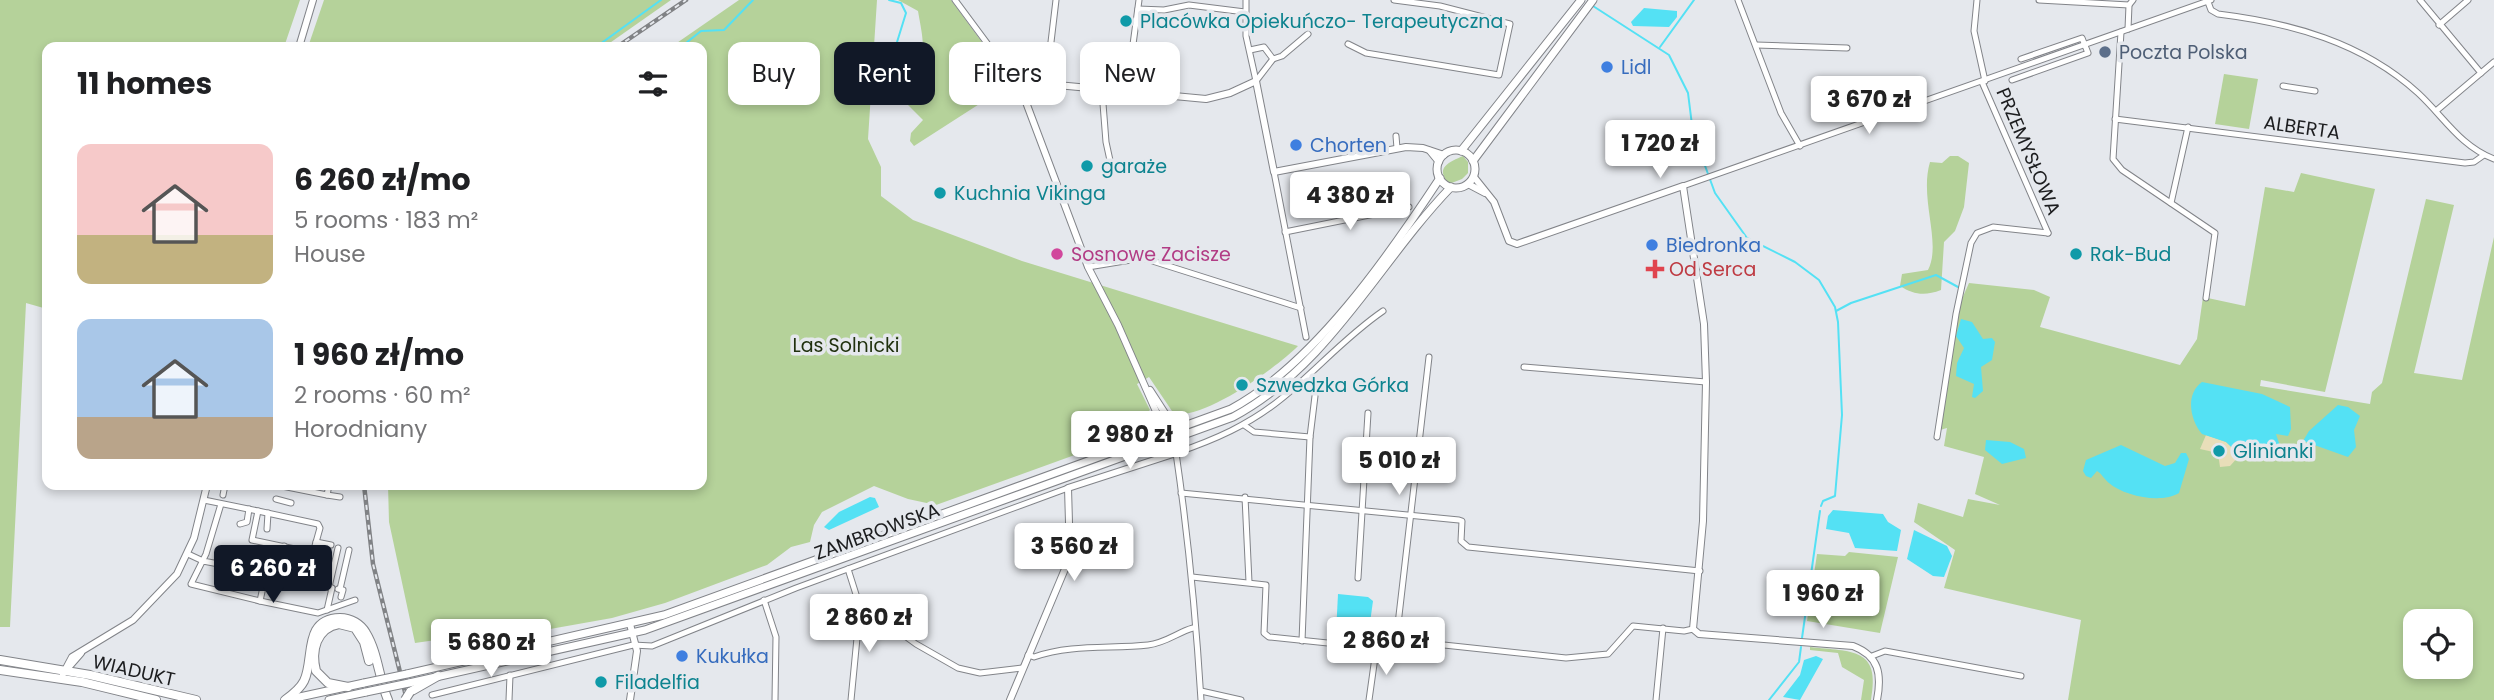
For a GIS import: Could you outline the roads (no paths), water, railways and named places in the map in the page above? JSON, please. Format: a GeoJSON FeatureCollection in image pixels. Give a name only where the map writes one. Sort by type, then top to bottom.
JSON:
{"type":"FeatureCollection","features":[{"type":"Feature","properties":{"kind":"main road"},"geometry":{"type":"LineString","coordinates":[[1312,351],[1440,178],[1439,162],[1444,155],[1461,151],[1581,0]]}},
{"type":"Feature","properties":{"kind":"main road"},"geometry":{"type":"LineString","coordinates":[[1312,351],[1451,187],[1468,184],[1474,177],[1473,161],[1593,0]]}},
{"type":"Feature","properties":{"kind":"main road"},"geometry":{"type":"LineString","coordinates":[[1461,151],[1473,161]]}},
{"type":"Feature","properties":{"kind":"main road"},"geometry":{"type":"LineString","coordinates":[[1440,178],[1451,187]]}},
{"type":"Feature","properties":{"kind":"main road","name":"ZAMBROWSKA"},"geometry":{"type":"LineString","coordinates":[[410,687],[438,676],[634,633],[706,610],[1172,436],[1245,401],[1312,351]]}},
{"type":"Feature","properties":{"kind":"main road","name":"ZAMBROWSKA"},"geometry":{"type":"LineString","coordinates":[[348,687],[630,624],[730,593],[1172,436]]}},
{"type":"Feature","properties":{"kind":"main road"},"geometry":{"type":"LineString","coordinates":[[285,700],[304,680],[313,635],[325,622],[341,618],[355,622],[366,633],[385,700]]}},
{"type":"Feature","properties":{"kind":"main road"},"geometry":{"type":"LineString","coordinates":[[348,687],[323,680],[315,667],[318,638],[334,625],[348,625],[362,637],[385,700]]}},
{"type":"Feature","properties":{"kind":"main road","name":"WIADUKT"},"geometry":{"type":"LineString","coordinates":[[0,660],[65,670],[196,700]]}},
{"type":"Feature","properties":{"kind":"main road","name":"WIADUKT"},"geometry":{"type":"LineString","coordinates":[[0,670],[60,679],[156,700]]}},
{"type":"Feature","properties":{"kind":"main road"},"geometry":{"type":"LineString","coordinates":[[329,700],[410,687],[438,676]]}},
{"type":"Feature","properties":{"kind":"main road"},"geometry":{"type":"LineString","coordinates":[[285,700],[348,687]]}},
{"type":"Feature","properties":{"kind":"main road"},"geometry":{"type":"LineString","coordinates":[[405,700],[410,687]]}},
{"type":"Feature","properties":{"kind":"street"},"geometry":{"type":"LineString","coordinates":[[300,42],[313,0]]}},
{"type":"Feature","properties":{"kind":"street"},"geometry":{"type":"LineString","coordinates":[[955,0],[986,42]]}},
{"type":"Feature","properties":{"kind":"street"},"geometry":{"type":"LineString","coordinates":[[1051,42],[1056,0]]}},
{"type":"Feature","properties":{"kind":"street"},"geometry":{"type":"LineString","coordinates":[[1133,42],[1139,0]]}},
{"type":"Feature","properties":{"kind":"street"},"geometry":{"type":"LineString","coordinates":[[1246,0],[1250,50],[1306,337]]}},
{"type":"Feature","properties":{"kind":"street"},"geometry":{"type":"LineString","coordinates":[[1348,44],[1366,53],[1499,75],[1510,24],[1440,6],[1394,0]]}},
{"type":"Feature","properties":{"kind":"street"},"geometry":{"type":"LineString","coordinates":[[1738,0],[1781,113],[1800,146]]}},
{"type":"Feature","properties":{"kind":"street","name":"PRZEMYSŁOWA"},"geometry":{"type":"LineString","coordinates":[[1937,437],[1955,314],[1974,237],[1984,228],[1993,227],[2048,233],[1984,81],[1973,22],[1977,0]]}},
{"type":"Feature","properties":{"kind":"street"},"geometry":{"type":"LineString","coordinates":[[2039,0],[2131,3],[2125,31],[2112,152],[2117,166],[2215,233],[2206,298]]}},
{"type":"Feature","properties":{"kind":"street"},"geometry":{"type":"LineString","coordinates":[[2420,0],[2481,74]]}},
{"type":"Feature","properties":{"kind":"street"},"geometry":{"type":"LineString","coordinates":[[2439,25],[2468,0]]}},
{"type":"Feature","properties":{"kind":"street"},"geometry":{"type":"LineString","coordinates":[[1474,177],[1494,202],[1509,241],[1517,244],[2210,1],[2211,10],[2218,14],[2279,24],[2351,48],[2388,67],[2436,111],[2462,141],[2494,159]]}},
{"type":"Feature","properties":{"kind":"street"},"geometry":{"type":"LineString","coordinates":[[1138,9],[1164,10],[1189,5],[1245,12]]}},
{"type":"Feature","properties":{"kind":"street"},"geometry":{"type":"LineString","coordinates":[[1180,96],[1214,98],[1256,81],[1273,59],[1282,56],[1308,34]]}},
{"type":"Feature","properties":{"kind":"street"},"geometry":{"type":"LineString","coordinates":[[2012,80],[2085,55],[2086,45],[2082,38],[2021,59]]}},
{"type":"Feature","properties":{"kind":"street"},"geometry":{"type":"LineString","coordinates":[[1756,45],[1847,48]]}},
{"type":"Feature","properties":{"kind":"street"},"geometry":{"type":"LineString","coordinates":[[1250,50],[1264,47],[1273,59]]}},
{"type":"Feature","properties":{"kind":"street"},"geometry":{"type":"LineString","coordinates":[[2436,111],[2494,62]]}},
{"type":"Feature","properties":{"kind":"street","name":"ALBERTA"},"geometry":{"type":"LineString","coordinates":[[2283,86],[2315,91]]}},
{"type":"Feature","properties":{"kind":"street"},"geometry":{"type":"LineString","coordinates":[[1027,105],[1064,210],[1088,267],[1146,386],[1167,415],[1176,453],[1192,577],[1193,628],[1201,700]]}},
{"type":"Feature","properties":{"kind":"street"},"geometry":{"type":"LineString","coordinates":[[1103,105],[1105,142],[1111,165]]}},
{"type":"Feature","properties":{"kind":"street","name":"ALBERTA"},"geometry":{"type":"LineString","coordinates":[[2115,119],[2465,163],[2474,162],[2484,155]]}},
{"type":"Feature","properties":{"kind":"street"},"geometry":{"type":"LineString","coordinates":[[2171,203],[2188,127]]}},
{"type":"Feature","properties":{"kind":"street"},"geometry":{"type":"LineString","coordinates":[[1396,136],[1397,148]]}},
{"type":"Feature","properties":{"kind":"street"},"geometry":{"type":"LineString","coordinates":[[1274,173],[1415,146],[1444,155]]}},
{"type":"Feature","properties":{"kind":"street"},"geometry":{"type":"LineString","coordinates":[[1429,150],[1439,162]]}},
{"type":"Feature","properties":{"kind":"street"},"geometry":{"type":"LineString","coordinates":[[1468,184],[1488,194]]}},
{"type":"Feature","properties":{"kind":"street"},"geometry":{"type":"LineString","coordinates":[[1683,186],[1703,313],[1706,382],[1696,631]]}},
{"type":"Feature","properties":{"kind":"street"},"geometry":{"type":"LineString","coordinates":[[1285,232],[1409,207]]}},
{"type":"Feature","properties":{"kind":"street"},"geometry":{"type":"LineString","coordinates":[[1088,267],[1143,258],[1301,308]]}},
{"type":"Feature","properties":{"kind":"street","name":"ZAMBROWSKA"},"geometry":{"type":"LineString","coordinates":[[432,695],[637,646],[652,646],[848,569],[1068,488],[1176,453],[1244,425],[1281,400],[1357,329],[1383,311]]}},
{"type":"Feature","properties":{"kind":"street"},"geometry":{"type":"LineString","coordinates":[[1192,577],[1266,584],[1264,633],[1269,637],[1376,650],[1392,650],[1396,647],[1429,357]]}},
{"type":"Feature","properties":{"kind":"street"},"geometry":{"type":"LineString","coordinates":[[1524,367],[1706,382]]}},
{"type":"Feature","properties":{"kind":"street"},"geometry":{"type":"LineString","coordinates":[[1302,641],[1310,437],[1315,396]]}},
{"type":"Feature","properties":{"kind":"street"},"geometry":{"type":"LineString","coordinates":[[1358,579],[1368,413]]}},
{"type":"Feature","properties":{"kind":"street"},"geometry":{"type":"LineString","coordinates":[[1244,425],[1254,432],[1310,437]]}},
{"type":"Feature","properties":{"kind":"street"},"geometry":{"type":"LineString","coordinates":[[1010,700],[1070,557],[1068,488]]}},
{"type":"Feature","properties":{"kind":"street"},"geometry":{"type":"LineString","coordinates":[[60,679],[81,653],[122,628],[151,603],[177,574],[188,554],[206,490]]}},
{"type":"Feature","properties":{"kind":"street"},"geometry":{"type":"LineString","coordinates":[[223,495],[224,490]]}},
{"type":"Feature","properties":{"kind":"street"},"geometry":{"type":"LineString","coordinates":[[280,490],[279,500],[291,503]]}},
{"type":"Feature","properties":{"kind":"street"},"geometry":{"type":"LineString","coordinates":[[304,490],[340,497]]}},
{"type":"Feature","properties":{"kind":"street"},"geometry":{"type":"LineString","coordinates":[[327,495],[328,490]]}},
{"type":"Feature","properties":{"kind":"street"},"geometry":{"type":"LineString","coordinates":[[1181,493],[1307,503],[1459,520],[1462,521],[1462,543],[1471,547],[1700,571]]}},
{"type":"Feature","properties":{"kind":"street"},"geometry":{"type":"LineString","coordinates":[[1245,497],[1250,582]]}},
{"type":"Feature","properties":{"kind":"street"},"geometry":{"type":"LineString","coordinates":[[204,500],[318,524],[313,553]]}},
{"type":"Feature","properties":{"kind":"street"},"geometry":{"type":"LineString","coordinates":[[221,504],[203,561],[189,587],[316,613],[355,600]]}},
{"type":"Feature","properties":{"kind":"street"},"geometry":{"type":"LineString","coordinates":[[240,524],[247,522],[249,509]]}},
{"type":"Feature","properties":{"kind":"street"},"geometry":{"type":"LineString","coordinates":[[252,540],[258,511]]}},
{"type":"Feature","properties":{"kind":"street"},"geometry":{"type":"LineString","coordinates":[[267,529],[268,513]]}},
{"type":"Feature","properties":{"kind":"street"},"geometry":{"type":"LineString","coordinates":[[242,538],[328,556]]}},
{"type":"Feature","properties":{"kind":"street"},"geometry":{"type":"LineString","coordinates":[[316,542],[331,545]]}},
{"type":"Feature","properties":{"kind":"street"},"geometry":{"type":"LineString","coordinates":[[284,546],[279,562],[290,565]]}},
{"type":"Feature","properties":{"kind":"street"},"geometry":{"type":"LineString","coordinates":[[327,610],[338,548]]}},
{"type":"Feature","properties":{"kind":"street"},"geometry":{"type":"LineString","coordinates":[[188,554],[203,561],[331,587],[341,593],[349,550]]}},
{"type":"Feature","properties":{"kind":"street"},"geometry":{"type":"LineString","coordinates":[[848,569],[860,607],[851,700]]}},
{"type":"Feature","properties":{"kind":"street"},"geometry":{"type":"LineString","coordinates":[[260,601],[265,573]]}},
{"type":"Feature","properties":{"kind":"street"},"geometry":{"type":"LineString","coordinates":[[764,600],[776,637],[775,700]]}},
{"type":"Feature","properties":{"kind":"street"},"geometry":{"type":"LineString","coordinates":[[860,607],[865,607],[916,644],[958,668],[980,673],[1022,668]]}},
{"type":"Feature","properties":{"kind":"street"},"geometry":{"type":"LineString","coordinates":[[630,624],[637,646],[630,700]]}},
{"type":"Feature","properties":{"kind":"street"},"geometry":{"type":"LineString","coordinates":[[1397,640],[1566,659],[1608,654],[1633,626],[1853,646],[1872,656],[1880,673],[1877,700]]}},
{"type":"Feature","properties":{"kind":"street"},"geometry":{"type":"LineString","coordinates":[[1028,655],[1034,657],[1057,649],[1150,645],[1166,642],[1193,628]]}},
{"type":"Feature","properties":{"kind":"street"},"geometry":{"type":"LineString","coordinates":[[1656,700],[1664,628]]}},
{"type":"Feature","properties":{"kind":"street"},"geometry":{"type":"LineString","coordinates":[[1369,700],[1376,650]]}},
{"type":"Feature","properties":{"kind":"street"},"geometry":{"type":"LineString","coordinates":[[1872,656],[1885,651],[2021,676]]}},
{"type":"Feature","properties":{"kind":"street"},"geometry":{"type":"LineString","coordinates":[[509,700],[510,675]]}},
{"type":"Feature","properties":{"kind":"street"},"geometry":{"type":"LineString","coordinates":[[1201,691],[1241,700]]}},
{"type":"Feature","properties":{"kind":"water"},"geometry":{"type":"Polygon","coordinates":[[[1644,8],[1677,11],[1677,17],[1669,27],[1633,26],[1631,22],[1644,8]]]}},
{"type":"Feature","properties":{"kind":"water"},"geometry":{"type":"Polygon","coordinates":[[[1961,319],[1972,322],[1983,339],[1992,338],[1995,342],[1992,360],[1981,367],[1983,391],[1975,398],[1972,397],[1974,384],[1956,376],[1957,363],[1964,348],[1956,336],[1961,319]]]}},
{"type":"Feature","properties":{"kind":"water"},"geometry":{"type":"Polygon","coordinates":[[[2202,382],[2262,394],[2290,407],[2291,429],[2288,436],[2276,434],[2280,446],[2274,456],[2244,459],[2226,442],[2202,434],[2192,415],[2191,400],[2202,382]]]}},
{"type":"Feature","properties":{"kind":"water"},"geometry":{"type":"Polygon","coordinates":[[[2338,405],[2348,407],[2360,416],[2354,430],[2356,447],[2348,457],[2303,441],[2309,431],[2338,405]]]}},
{"type":"Feature","properties":{"kind":"water"},"geometry":{"type":"Polygon","coordinates":[[[1986,440],[2010,442],[2024,449],[2026,458],[2002,464],[1985,450],[1986,440]]]}},
{"type":"Feature","properties":{"kind":"water"},"geometry":{"type":"Polygon","coordinates":[[[2121,445],[2165,466],[2175,463],[2181,453],[2186,453],[2189,459],[2179,493],[2163,498],[2143,497],[2116,488],[2097,471],[2091,478],[2086,476],[2083,471],[2086,460],[2121,445]]]}},
{"type":"Feature","properties":{"kind":"water"},"geometry":{"type":"Polygon","coordinates":[[[870,497],[875,498],[879,507],[829,530],[824,527],[839,512],[870,497]]]}},
{"type":"Feature","properties":{"kind":"water"},"geometry":{"type":"Polygon","coordinates":[[[1833,510],[1883,514],[1888,522],[1901,530],[1897,551],[1855,548],[1849,533],[1826,529],[1828,516],[1833,510]]]}},
{"type":"Feature","properties":{"kind":"water"},"geometry":{"type":"Polygon","coordinates":[[[1914,530],[1947,546],[1952,556],[1944,577],[1933,576],[1907,559],[1914,530]]]}},
{"type":"Feature","properties":{"kind":"water"},"geometry":{"type":"Polygon","coordinates":[[[1338,594],[1368,597],[1373,601],[1368,637],[1355,639],[1336,633],[1338,594]]]}},
{"type":"Feature","properties":{"kind":"water"},"geometry":{"type":"Polygon","coordinates":[[[1816,656],[1823,659],[1800,700],[1783,697],[1800,675],[1804,660],[1816,656]]]}},
{"type":"Feature","properties":{"kind":"waterway"},"geometry":{"type":"LineString","coordinates":[[603,42],[661,0]]}},
{"type":"Feature","properties":{"kind":"waterway"},"geometry":{"type":"LineString","coordinates":[[687,42],[701,31],[724,30],[753,0]]}},
{"type":"Feature","properties":{"kind":"waterway"},"geometry":{"type":"LineString","coordinates":[[889,0],[901,3],[906,13],[897,42]]}},
{"type":"Feature","properties":{"kind":"waterway"},"geometry":{"type":"LineString","coordinates":[[1660,47],[1694,0]]}},
{"type":"Feature","properties":{"kind":"waterway"},"geometry":{"type":"LineString","coordinates":[[1593,6],[1669,55],[1688,93],[1693,133],[1715,193],[1747,238],[1795,262],[1819,280],[1835,307],[1842,415],[1835,496],[1823,501],[1821,506]]}},
{"type":"Feature","properties":{"kind":"waterway"},"geometry":{"type":"LineString","coordinates":[[1836,311],[1851,303],[1936,275],[1958,287]]}},
{"type":"Feature","properties":{"kind":"waterway"},"geometry":{"type":"LineString","coordinates":[[1802,638],[1820,511]]}},
{"type":"Feature","properties":{"kind":"waterway"},"geometry":{"type":"LineString","coordinates":[[1769,700],[1799,662],[1801,647]]}},
{"type":"Feature","properties":{"kind":"railway"},"geometry":{"type":"LineString","coordinates":[[624,42],[686,0]]}},
{"type":"Feature","properties":{"kind":"railway"},"geometry":{"type":"LineString","coordinates":[[365,490],[373,564],[407,700]]}},
{"type":"Feature","properties":{"kind":"place","name":"Placówka Opiekuńczo- Terapeutyczna"},"geometry":{"type":"Point","coordinates":[1126,21]}},
{"type":"Feature","properties":{"kind":"place","name":"Poczta Polska"},"geometry":{"type":"Point","coordinates":[2105,52]}},
{"type":"Feature","properties":{"kind":"place","name":"Lidl"},"geometry":{"type":"Point","coordinates":[1607,67]}},
{"type":"Feature","properties":{"kind":"place","name":"Chorten"},"geometry":{"type":"Point","coordinates":[1296,145]}},
{"type":"Feature","properties":{"kind":"place","name":"garaże"},"geometry":{"type":"Point","coordinates":[1087,166]}},
{"type":"Feature","properties":{"kind":"place","name":"Kuchnia Vikinga"},"geometry":{"type":"Point","coordinates":[940,193]}},
{"type":"Feature","properties":{"kind":"place","name":"Biedronka"},"geometry":{"type":"Point","coordinates":[1652,245]}},
{"type":"Feature","properties":{"kind":"place","name":"Sosnowe Zacisze"},"geometry":{"type":"Point","coordinates":[1057,254]}},
{"type":"Feature","properties":{"kind":"place","name":"Rak-Bud"},"geometry":{"type":"Point","coordinates":[2076,254]}},
{"type":"Feature","properties":{"kind":"place","name":"Od Serca"},"geometry":{"type":"Point","coordinates":[1655,269]}},
{"type":"Feature","properties":{"kind":"place","name":"Szwedzka Górka"},"geometry":{"type":"Point","coordinates":[1242,385]}},
{"type":"Feature","properties":{"kind":"place","name":"Glinianki"},"geometry":{"type":"Point","coordinates":[2219,451]}},
{"type":"Feature","properties":{"kind":"place","name":"Kukułka"},"geometry":{"type":"Point","coordinates":[682,656]}},
{"type":"Feature","properties":{"kind":"place","name":"Filadelfia"},"geometry":{"type":"Point","coordinates":[601,682]}},
{"type":"Feature","properties":{"kind":"park label","name":"Las Solnicki"},"geometry":{"type":"Point","coordinates":[846,345]}}]}
